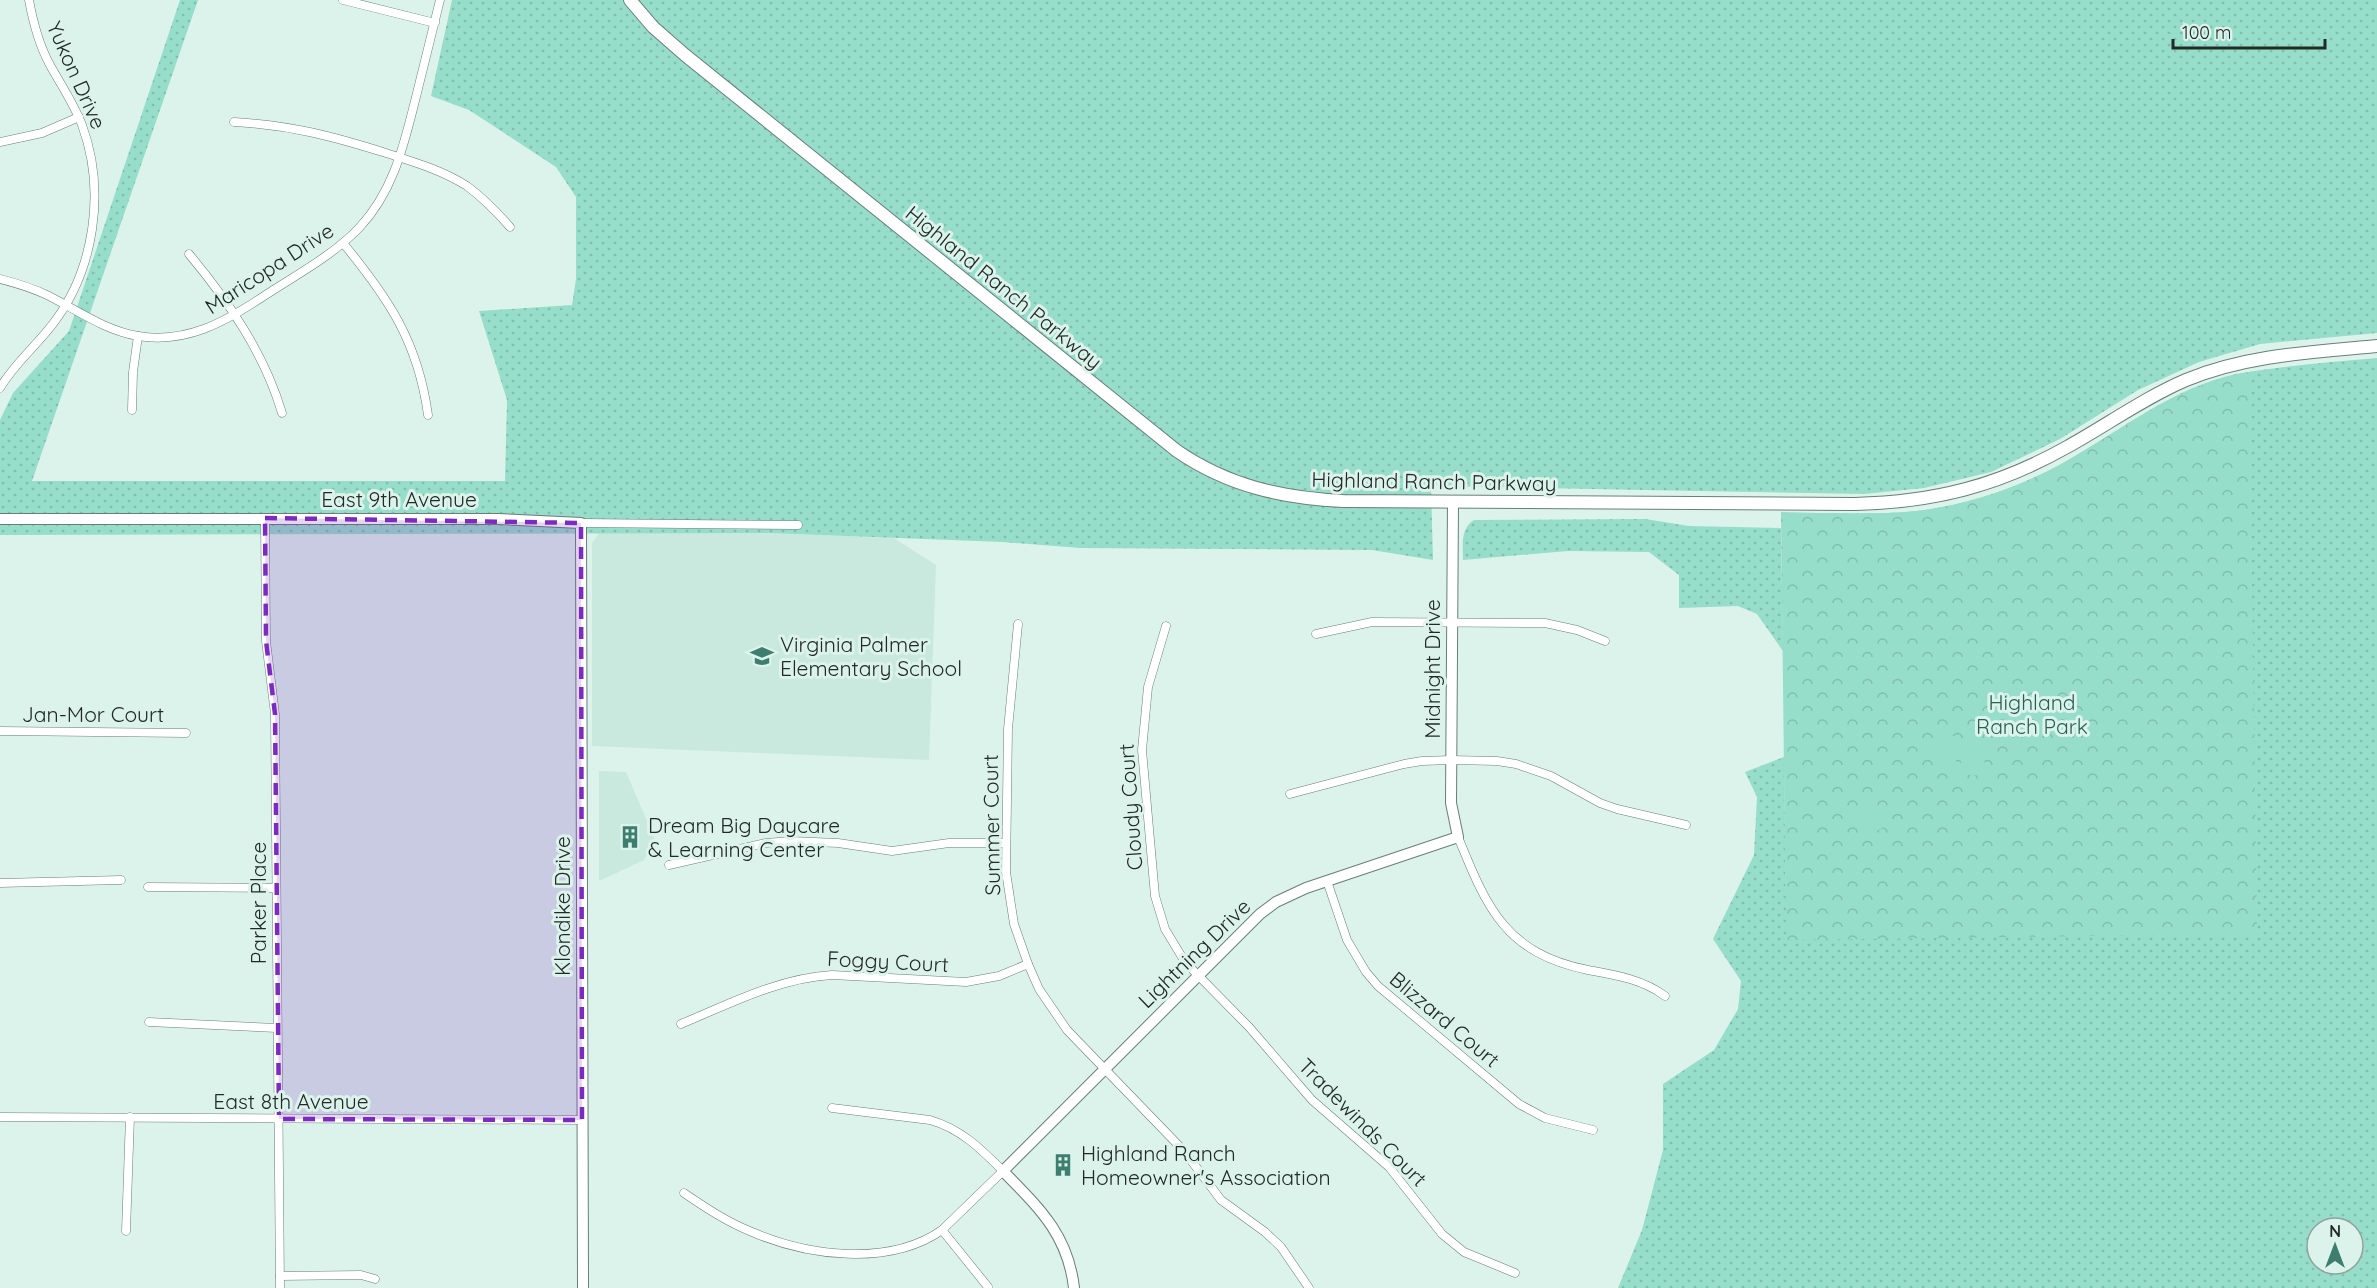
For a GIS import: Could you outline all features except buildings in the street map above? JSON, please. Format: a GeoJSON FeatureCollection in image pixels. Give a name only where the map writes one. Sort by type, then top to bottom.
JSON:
{"type":"FeatureCollection","features":[{"type":"Feature","properties":{"kind":"main road","name":"Highland Ranch Parkway"},"geometry":{"type":"LineString","coordinates":[[630,0],[653,27],[685,55],[1160,438],[1191,461],[1244,486],[1285,496],[1343,501],[1856,504],[1926,499],[1971,490],[2014,474],[2069,447],[2144,401],[2204,374],[2268,358],[2377,346]]}},
{"type":"Feature","properties":{"kind":"street","name":"Yukon Drive"},"geometry":{"type":"LineString","coordinates":[[0,388],[18,363],[54,323],[66,305],[84,264],[93,218],[94,172],[89,149],[79,117],[44,54],[29,0]]}},
{"type":"Feature","properties":{"kind":"street"},"geometry":{"type":"LineString","coordinates":[[343,0],[435,23]]}},
{"type":"Feature","properties":{"kind":"street","name":"Maricopa Drive"},"geometry":{"type":"LineString","coordinates":[[0,279],[24,286],[98,323],[138,336],[155,338],[193,334],[235,315],[343,243],[374,211],[386,192],[401,158],[440,0]]}},
{"type":"Feature","properties":{"kind":"street"},"geometry":{"type":"LineString","coordinates":[[0,142],[42,133],[79,117]]}},
{"type":"Feature","properties":{"kind":"street"},"geometry":{"type":"LineString","coordinates":[[234,122],[300,129],[329,135],[430,167],[466,186],[483,199],[510,227]]}},
{"type":"Feature","properties":{"kind":"street"},"geometry":{"type":"LineString","coordinates":[[343,243],[375,281],[402,326],[420,375],[428,416]]}},
{"type":"Feature","properties":{"kind":"street"},"geometry":{"type":"LineString","coordinates":[[189,254],[209,277],[235,315],[267,371],[282,413]]}},
{"type":"Feature","properties":{"kind":"street"},"geometry":{"type":"LineString","coordinates":[[132,410],[132,372],[138,336]]}},
{"type":"Feature","properties":{"kind":"street","name":"Midnight Drive"},"geometry":{"type":"LineString","coordinates":[[1453,502],[1451,803],[1458,837]]}},
{"type":"Feature","properties":{"kind":"street","name":"Parker Place"},"geometry":{"type":"LineString","coordinates":[[265,518],[266,641],[276,714],[280,1288]]}},
{"type":"Feature","properties":{"kind":"street","name":"East 9th Avenue"},"geometry":{"type":"LineString","coordinates":[[0,519],[498,519],[581,523],[798,525]]}},
{"type":"Feature","properties":{"kind":"street","name":"Klondike Drive"},"geometry":{"type":"LineString","coordinates":[[581,523],[583,1288]]}},
{"type":"Feature","properties":{"kind":"street"},"geometry":{"type":"LineString","coordinates":[[1316,634],[1372,621],[1545,622],[1605,641]]}},
{"type":"Feature","properties":{"kind":"street","name":"Summer Court"},"geometry":{"type":"LineString","coordinates":[[1017,624],[1008,729],[1006,843],[1009,898],[1014,924],[1028,964],[1045,999],[1067,1030],[1185,1151],[1221,1200],[1281,1247],[1309,1288]]}},
{"type":"Feature","properties":{"kind":"street","name":"Cloudy Court"},"geometry":{"type":"LineString","coordinates":[[1166,626],[1148,687],[1143,720],[1144,793],[1159,914],[1174,947],[1198,976]]}},
{"type":"Feature","properties":{"kind":"street","name":"Jan-Mor Court"},"geometry":{"type":"LineString","coordinates":[[0,731],[186,733]]}},
{"type":"Feature","properties":{"kind":"street"},"geometry":{"type":"LineString","coordinates":[[1290,794],[1422,761],[1497,761],[1516,764],[1551,776],[1600,803],[1617,809],[1686,825]]}},
{"type":"Feature","properties":{"kind":"street"},"geometry":{"type":"LineString","coordinates":[[1458,837],[1482,893],[1502,924],[1515,937],[1545,957],[1562,964],[1632,979],[1647,984],[1665,996]]}},
{"type":"Feature","properties":{"kind":"street","name":"Lightning Drive"},"geometry":{"type":"LineString","coordinates":[[1003,1171],[1268,908],[1292,893],[1458,837]]}},
{"type":"Feature","properties":{"kind":"street"},"geometry":{"type":"LineString","coordinates":[[669,865],[766,843],[791,841],[838,843],[892,851],[949,843],[1006,843]]}},
{"type":"Feature","properties":{"kind":"street"},"geometry":{"type":"LineString","coordinates":[[0,883],[121,880]]}},
{"type":"Feature","properties":{"kind":"street","name":"Blizzard Court"},"geometry":{"type":"LineString","coordinates":[[1327,881],[1355,957],[1378,986],[1519,1104],[1545,1118],[1593,1130]]}},
{"type":"Feature","properties":{"kind":"street"},"geometry":{"type":"LineString","coordinates":[[148,887],[276,888]]}},
{"type":"Feature","properties":{"kind":"street","name":"Foggy Court"},"geometry":{"type":"LineString","coordinates":[[681,1024],[781,984],[814,976],[966,982],[999,976],[1028,964]]}},
{"type":"Feature","properties":{"kind":"street","name":"Tradewinds Court"},"geometry":{"type":"LineString","coordinates":[[1198,976],[1249,1027],[1312,1100],[1389,1167],[1452,1244],[1476,1258],[1515,1273]]}},
{"type":"Feature","properties":{"kind":"street"},"geometry":{"type":"LineString","coordinates":[[149,1022],[277,1028]]}},
{"type":"Feature","properties":{"kind":"street"},"geometry":{"type":"LineString","coordinates":[[832,1108],[930,1120],[945,1125],[972,1141],[1051,1223],[1068,1257],[1074,1288]]}},
{"type":"Feature","properties":{"kind":"street","name":"East 8th Avenue"},"geometry":{"type":"LineString","coordinates":[[0,1117],[582,1120]]}},
{"type":"Feature","properties":{"kind":"street"},"geometry":{"type":"LineString","coordinates":[[126,1232],[130,1117]]}},
{"type":"Feature","properties":{"kind":"street"},"geometry":{"type":"LineString","coordinates":[[684,1193],[726,1221],[752,1233],[775,1241],[824,1251],[851,1253],[903,1249],[917,1245],[942,1230],[1003,1171]]}},
{"type":"Feature","properties":{"kind":"street"},"geometry":{"type":"LineString","coordinates":[[942,1230],[988,1287]]}},
{"type":"Feature","properties":{"kind":"street"},"geometry":{"type":"LineString","coordinates":[[280,1276],[361,1275],[375,1279]]}},
{"type":"Feature","properties":{"kind":"highlighted area"},"geometry":{"type":"Polygon","coordinates":[[[265,518],[581,523],[582,1120],[279,1119],[275,714],[266,641],[265,518]]]}},
{"type":"Feature","properties":{"kind":"shaded area","name":"Virginia Palmer Elementary School"},"geometry":{"type":"Polygon","coordinates":[[[600,532],[768,533],[894,538],[936,565],[929,760],[592,746],[592,543],[600,532]]]}},
{"type":"Feature","properties":{"kind":"shaded area"},"geometry":{"type":"Polygon","coordinates":[[[599,771],[626,772],[657,844],[644,860],[599,881],[599,771]]]}},
{"type":"Feature","properties":{"kind":"green space"},"geometry":{"type":"Polygon","coordinates":[[[180,0],[198,0],[32,481],[505,481],[507,400],[479,311],[572,305],[576,279],[576,197],[556,167],[469,110],[431,96],[452,0],[2377,0],[2377,333],[2260,344],[2199,362],[2138,390],[2060,439],[1991,472],[1924,488],[1864,494],[1431,486],[1433,560],[1372,550],[1081,548],[1003,542],[768,533],[0,535],[0,420],[13,393],[69,331],[180,0]]]}},
{"type":"Feature","properties":{"kind":"green space"},"geometry":{"type":"Polygon","coordinates":[[[2377,358],[2377,1288],[1618,1288],[1642,1230],[1663,1150],[1663,1084],[1714,1050],[1738,1009],[1741,981],[1713,939],[1754,855],[1757,797],[1745,772],[1784,757],[1786,898],[1818,513],[1909,512],[1976,499],[2019,484],[2060,465],[2160,404],[2202,384],[2246,372],[2377,358]]]}},
{"type":"Feature","properties":{"kind":"green space","name":"Highland Ranch Park"},"geometry":{"type":"Polygon","coordinates":[[[2249,372],[2257,934],[1786,940],[1781,512],[1909,512],[1976,499],[2020,484],[2061,464],[2174,398],[2223,378],[2249,372]]]}},
{"type":"Feature","properties":{"kind":"green space"},"geometry":{"type":"Polygon","coordinates":[[[1645,519],[1689,526],[1781,528],[1783,651],[1757,614],[1738,606],[1679,608],[1679,575],[1649,552],[1568,551],[1463,560],[1464,533],[1474,520],[1645,519]]]}},
{"type":"Feature","properties":{"kind":"green space"},"geometry":{"type":"Polygon","coordinates":[[[1933,736],[1956,736],[1956,773],[1933,773],[1933,736]]]}},
{"type":"Feature","properties":{"kind":"green space"},"geometry":{"type":"Polygon","coordinates":[[[1961,744],[1984,744],[1985,775],[1961,775],[1961,744]]]}},
{"type":"Feature","properties":{"kind":"green space"},"geometry":{"type":"Polygon","coordinates":[[[1876,802],[1888,825],[1869,835],[1856,813],[1876,802]]]}},
{"type":"Feature","properties":{"kind":"place","name":"Virginia Palmer Elementary School"},"geometry":{"type":"Point","coordinates":[762,656]}},
{"type":"Feature","properties":{"kind":"place","name":"Dream Big Daycare & Learning Center"},"geometry":{"type":"Point","coordinates":[630,837]}},
{"type":"Feature","properties":{"kind":"place","name":"Highland Ranch Homeowner's Association"},"geometry":{"type":"Point","coordinates":[1063,1165]}}]}
